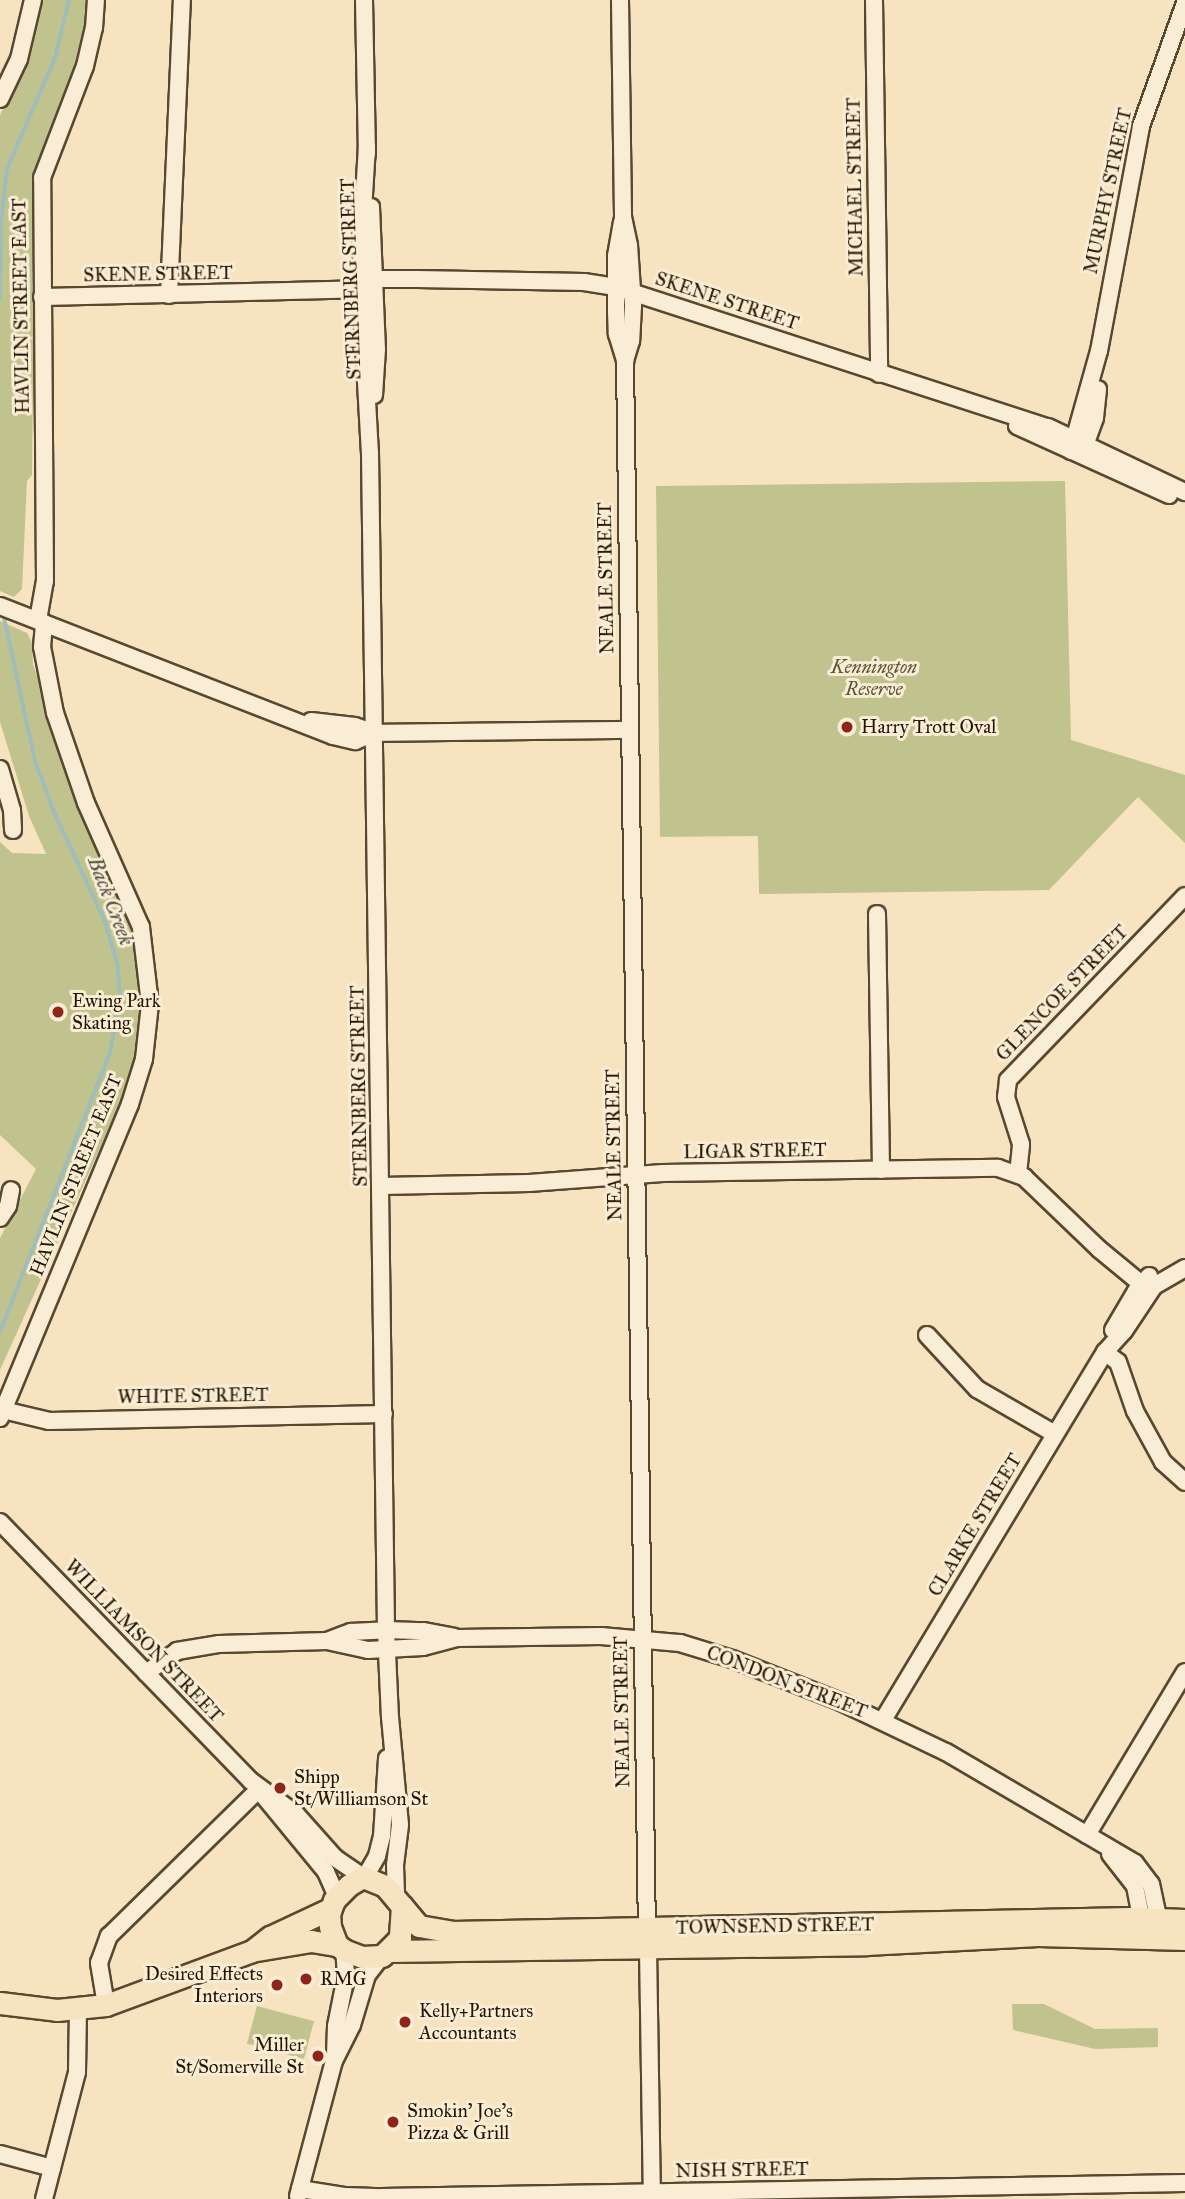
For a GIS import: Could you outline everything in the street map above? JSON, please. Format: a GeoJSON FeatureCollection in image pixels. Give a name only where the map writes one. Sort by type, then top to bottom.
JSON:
{"type":"FeatureCollection","features":[{"type":"Feature","properties":{"kind":"main road"},"geometry":{"type":"LineString","coordinates":[[0,2003],[48,2010],[78,2010],[106,2005],[252,1951],[311,1941],[341,1947],[362,1957],[385,1954],[402,1931],[399,1901],[381,1883],[365,1877],[349,1885],[334,1903],[270,1937],[252,1951]]}},
{"type":"Feature","properties":{"kind":"main road","name":"TOWNSEND STREET"},"geometry":{"type":"LineString","coordinates":[[399,1901],[419,1926],[440,1931],[647,1938],[899,1943],[1150,1925]]}},
{"type":"Feature","properties":{"kind":"main road"},"geometry":{"type":"LineString","coordinates":[[334,1903],[330,1927],[341,1947]]}},
{"type":"Feature","properties":{"kind":"main road"},"geometry":{"type":"LineString","coordinates":[[1150,1925],[1185,1920]]}},
{"type":"Feature","properties":{"kind":"main road"},"geometry":{"type":"LineString","coordinates":[[1150,1925],[1185,1928]]}},
{"type":"Feature","properties":{"kind":"main road"},"geometry":{"type":"LineString","coordinates":[[1150,1925],[1185,1939]]}},
{"type":"Feature","properties":{"kind":"main road","name":"TOWNSEND STREET"},"geometry":{"type":"LineString","coordinates":[[385,1954],[647,1938]]}},
{"type":"Feature","properties":{"kind":"street"},"geometry":{"type":"LineString","coordinates":[[0,99],[19,59],[33,0]]}},
{"type":"Feature","properties":{"kind":"street","name":"HAVLIN STREET EAST"},"geometry":{"type":"LineString","coordinates":[[2,1414],[130,1104],[144,1059],[150,1004],[147,954],[141,927],[86,803],[55,713],[42,647],[41,622],[45,582],[42,178],[85,66],[94,28],[96,0]]}},
{"type":"Feature","properties":{"kind":"street"},"geometry":{"type":"LineString","coordinates":[[169,295],[182,0]]}},
{"type":"Feature","properties":{"kind":"street","name":"STERNBERG STREET"},"geometry":{"type":"LineString","coordinates":[[364,0],[386,1630],[390,1717],[400,1825],[395,1865],[399,1901]]}},
{"type":"Feature","properties":{"kind":"street","name":"NEALE STREET"},"geometry":{"type":"LineString","coordinates":[[620,0],[623,217],[629,245],[632,292],[631,334],[625,361],[641,1637],[652,2196]]}},
{"type":"Feature","properties":{"kind":"street","name":"MICHAEL STREET"},"geometry":{"type":"LineString","coordinates":[[874,0],[879,374]]}},
{"type":"Feature","properties":{"kind":"street","name":"MURPHY STREET"},"geometry":{"type":"LineString","coordinates":[[1079,447],[1135,149],[1148,102],[1185,5]]}},
{"type":"Feature","properties":{"kind":"street","name":"NEALE STREET"},"geometry":{"type":"LineString","coordinates":[[623,217],[617,248],[616,287],[617,334],[625,361]]}},
{"type":"Feature","properties":{"kind":"street","name":"SKENE STREET"},"geometry":{"type":"LineString","coordinates":[[42,297],[169,295],[368,285],[584,282],[632,292],[951,397],[1079,447]]}},
{"type":"Feature","properties":{"kind":"street"},"geometry":{"type":"LineString","coordinates":[[1079,447],[1185,492]]}},
{"type":"Feature","properties":{"kind":"street"},"geometry":{"type":"LineString","coordinates":[[1079,447],[1185,502]]}},
{"type":"Feature","properties":{"kind":"street"},"geometry":{"type":"LineString","coordinates":[[0,606],[349,741],[375,733],[629,730]]}},
{"type":"Feature","properties":{"kind":"street"},"geometry":{"type":"LineString","coordinates":[[0,769],[12,810],[13,830]]}},
{"type":"Feature","properties":{"kind":"street","name":"GLENCOE STREET"},"geometry":{"type":"LineString","coordinates":[[1018,1174],[1021,1144],[1006,1097],[1008,1080],[1185,896]]}},
{"type":"Feature","properties":{"kind":"street"},"geometry":{"type":"LineString","coordinates":[[877,914],[881,1170]]}},
{"type":"Feature","properties":{"kind":"street","name":"LIGAR STREET"},"geometry":{"type":"LineString","coordinates":[[381,1186],[529,1183],[636,1174],[998,1168],[1018,1174]]}},
{"type":"Feature","properties":{"kind":"street"},"geometry":{"type":"LineString","coordinates":[[1018,1174],[1099,1249],[1114,1271],[1143,1291]]}},
{"type":"Feature","properties":{"kind":"street"},"geometry":{"type":"LineString","coordinates":[[0,1218],[8,1206],[10,1190]]}},
{"type":"Feature","properties":{"kind":"street","name":"CLARKE STREET"},"geometry":{"type":"LineString","coordinates":[[883,1720],[1105,1352],[1115,1326],[1155,1272],[1185,1259]]}},
{"type":"Feature","properties":{"kind":"street","name":"CLARKE STREET"},"geometry":{"type":"LineString","coordinates":[[1143,1291],[1185,1268]]}},
{"type":"Feature","properties":{"kind":"street"},"geometry":{"type":"LineString","coordinates":[[927,1335],[977,1389],[1055,1434]]}},
{"type":"Feature","properties":{"kind":"street"},"geometry":{"type":"LineString","coordinates":[[1105,1352],[1118,1362],[1135,1411],[1163,1462],[1185,1482]]}},
{"type":"Feature","properties":{"kind":"street","name":"WHITE STREET"},"geometry":{"type":"LineString","coordinates":[[2,1414],[49,1421],[384,1414]]}},
{"type":"Feature","properties":{"kind":"street","name":"WILLIAMSON STREET"},"geometry":{"type":"LineString","coordinates":[[0,1522],[259,1789],[273,1811],[326,1872],[334,1903]]}},
{"type":"Feature","properties":{"kind":"street","name":"CONDON STREET"},"geometry":{"type":"LineString","coordinates":[[327,1641],[351,1632],[386,1630],[424,1631],[457,1638],[641,1637],[680,1643],[720,1655],[883,1720],[934,1745],[1126,1857],[1142,1871],[1153,1892],[1150,1925]]}},
{"type":"Feature","properties":{"kind":"street","name":"CONDON STREET"},"geometry":{"type":"LineString","coordinates":[[146,1672],[173,1653],[198,1646],[327,1641],[368,1650],[423,1647],[457,1638]]}},
{"type":"Feature","properties":{"kind":"street"},"geometry":{"type":"LineString","coordinates":[[1087,1835],[1185,1672]]}},
{"type":"Feature","properties":{"kind":"street","name":"STERNBERG STREET"},"geometry":{"type":"LineString","coordinates":[[365,1877],[377,1856],[382,1836],[390,1717]]}},
{"type":"Feature","properties":{"kind":"street"},"geometry":{"type":"LineString","coordinates":[[106,2005],[99,1963],[109,1936],[259,1789]]}},
{"type":"Feature","properties":{"kind":"street","name":"WILLIAMSON STREET"},"geometry":{"type":"LineString","coordinates":[[259,1789],[296,1814],[335,1858],[365,1877]]}},
{"type":"Feature","properties":{"kind":"street"},"geometry":{"type":"LineString","coordinates":[[299,2194],[334,2061],[336,2026],[346,1976],[341,1947]]}},
{"type":"Feature","properties":{"kind":"street"},"geometry":{"type":"LineString","coordinates":[[334,2061],[352,2025],[367,1975],[385,1954]]}},
{"type":"Feature","properties":{"kind":"street"},"geometry":{"type":"LineString","coordinates":[[44,2199],[77,2072],[78,2010]]}},
{"type":"Feature","properties":{"kind":"street"},"geometry":{"type":"LineString","coordinates":[[0,2154],[52,2168]]}},
{"type":"Feature","properties":{"kind":"street","name":"NISH STREET"},"geometry":{"type":"LineString","coordinates":[[299,2194],[382,2198],[920,2193],[1185,2183]]}},
{"type":"Feature","properties":{"kind":"green space"},"geometry":{"type":"Polygon","coordinates":[[[41,0],[92,0],[77,74],[39,159],[35,176],[32,475],[27,481],[22,589],[14,597],[0,591],[0,115],[25,65],[41,0]]]}},
{"type":"Feature","properties":{"kind":"green space","name":"Kennington Reserve"},"geometry":{"type":"Polygon","coordinates":[[[1065,481],[1071,740],[1185,775],[1185,843],[1138,797],[1049,890],[759,894],[758,836],[660,837],[656,486],[1065,481]]]}},
{"type":"Feature","properties":{"kind":"green space"},"geometry":{"type":"Polygon","coordinates":[[[0,621],[27,633],[32,643],[33,664],[78,793],[138,929],[148,1005],[134,1066],[111,1124],[0,1370],[0,1238],[36,1169],[0,1135],[0,842],[12,853],[46,854],[29,816],[0,722],[0,621]]]}},
{"type":"Feature","properties":{"kind":"green space"},"geometry":{"type":"Polygon","coordinates":[[[1012,2004],[1044,2004],[1095,2029],[1158,2028],[1158,2047],[1095,2049],[1013,2030],[1012,2004]]]}},
{"type":"Feature","properties":{"kind":"green space"},"geometry":{"type":"Polygon","coordinates":[[[257,2006],[314,2021],[304,2059],[247,2044],[257,2006]]]}},
{"type":"Feature","properties":{"kind":"waterway","name":"Back Creek"},"geometry":{"type":"LineString","coordinates":[[0,299],[1,221],[7,169],[55,58],[69,0]]}},
{"type":"Feature","properties":{"kind":"waterway","name":"Back Creek"},"geometry":{"type":"LineString","coordinates":[[0,1332],[110,1053],[120,998],[118,966],[105,922],[53,810],[35,761],[3,613]]}},
{"type":"Feature","properties":{"kind":"place","name":"Harry Trott Oval"},"geometry":{"type":"Point","coordinates":[847,727]}},
{"type":"Feature","properties":{"kind":"place","name":"Ewing Park Skating"},"geometry":{"type":"Point","coordinates":[58,1012]}},
{"type":"Feature","properties":{"kind":"place","name":"Shipp St/Williamson St"},"geometry":{"type":"Point","coordinates":[280,1788]}},
{"type":"Feature","properties":{"kind":"place","name":"RMG"},"geometry":{"type":"Point","coordinates":[306,1979]}},
{"type":"Feature","properties":{"kind":"place","name":"Desired Effects Interiors"},"geometry":{"type":"Point","coordinates":[277,1985]}},
{"type":"Feature","properties":{"kind":"place","name":"Kelly+Partners Accountants"},"geometry":{"type":"Point","coordinates":[405,2022]}},
{"type":"Feature","properties":{"kind":"place","name":"Miller St/Somerville St"},"geometry":{"type":"Point","coordinates":[318,2056]}},
{"type":"Feature","properties":{"kind":"place","name":"Smokin' Joe's Pizza & Grill"},"geometry":{"type":"Point","coordinates":[393,2122]}}]}
